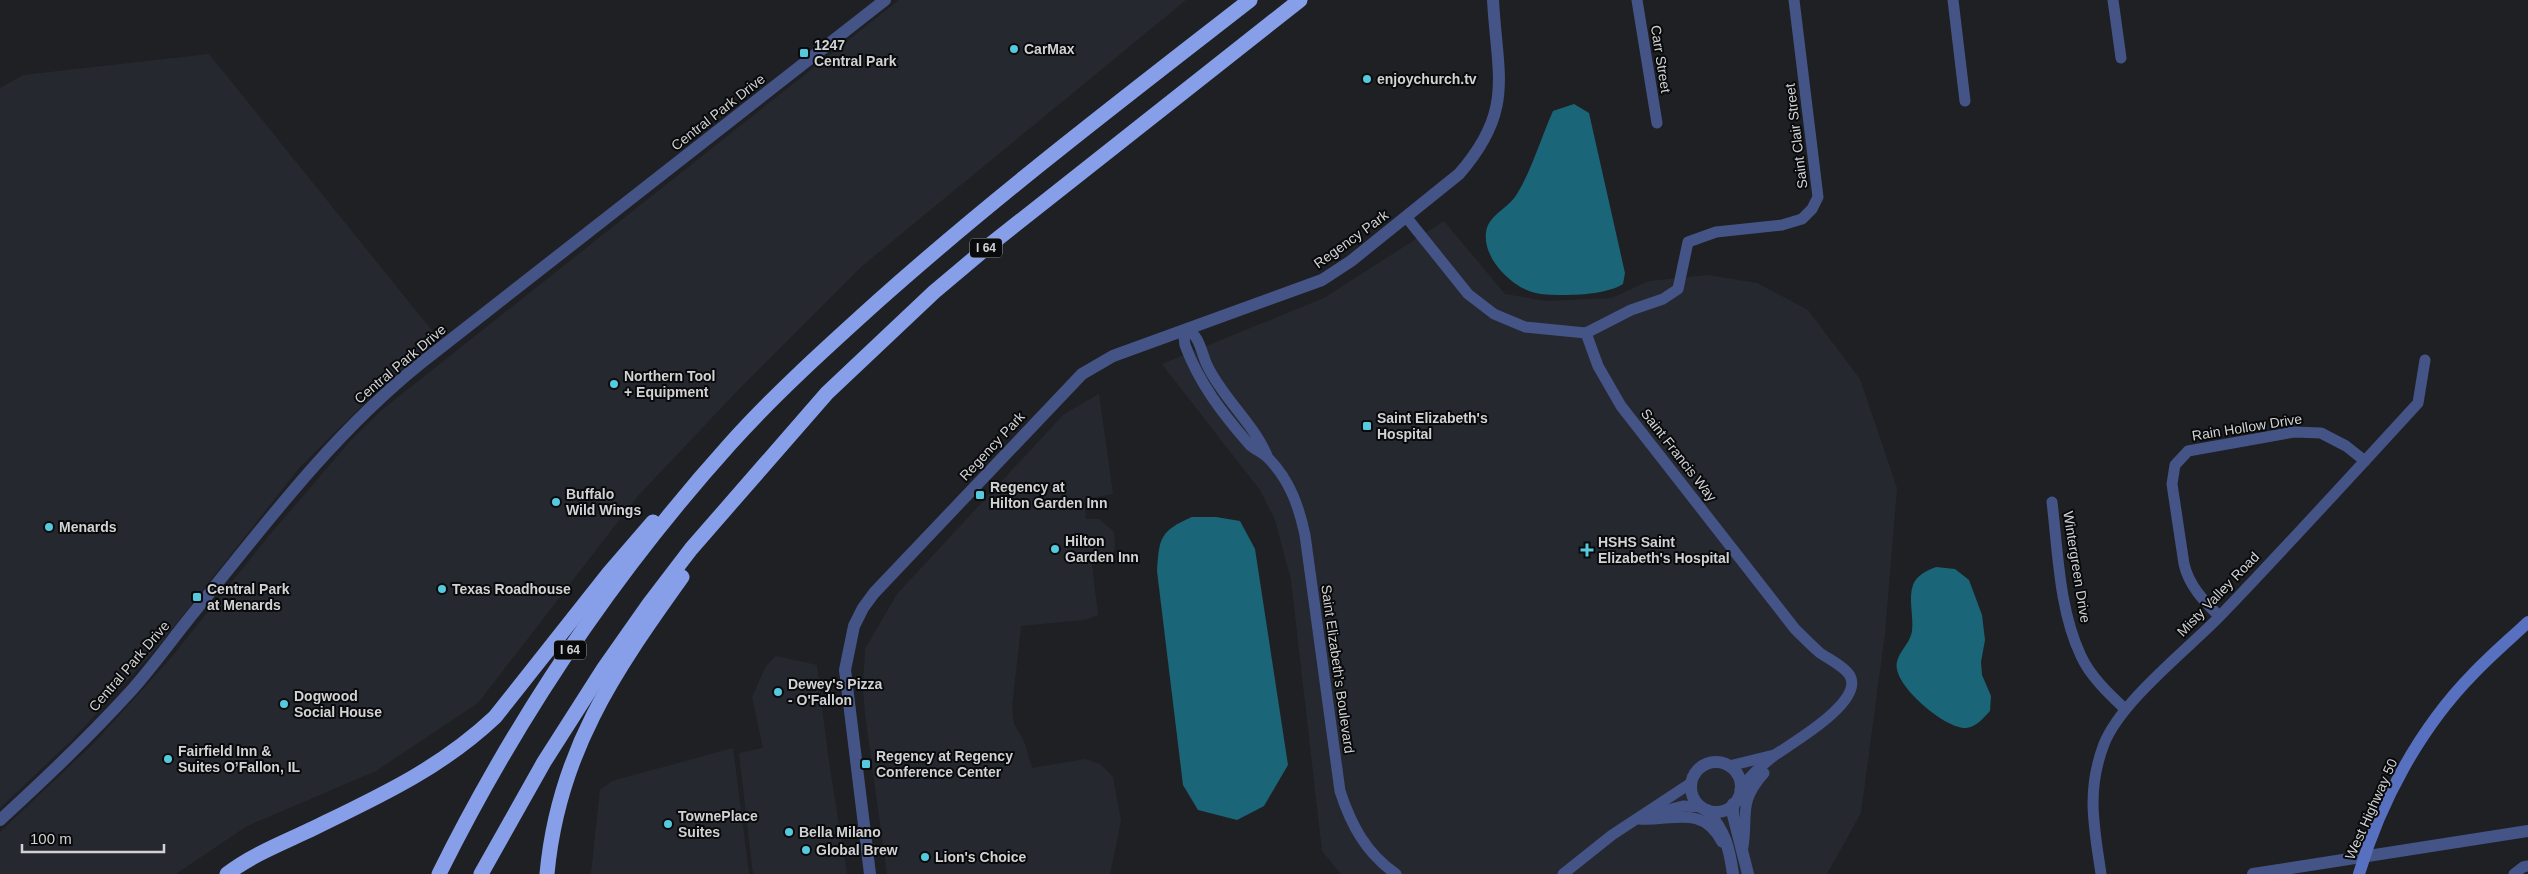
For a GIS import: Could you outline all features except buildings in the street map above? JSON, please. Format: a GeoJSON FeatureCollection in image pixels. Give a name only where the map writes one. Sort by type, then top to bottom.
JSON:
{"type":"FeatureCollection","features":[{"type":"Feature","properties":{"kind":"highway","name":"I 64"},"geometry":{"type":"LineString","coordinates":[[439,874],[488,780],[574,643],[652,539],[730,444],[841,334],[949,239],[1250,0]]}},
{"type":"Feature","properties":{"kind":"highway","name":"I 64"},"geometry":{"type":"LineString","coordinates":[[481,874],[544,762],[604,668],[691,549],[827,393],[934,292],[991,244],[1300,0]]}},
{"type":"Feature","properties":{"kind":"highway"},"geometry":{"type":"LineString","coordinates":[[227,874],[257,855],[408,783],[473,738],[495,717],[609,573],[699,469],[730,444]]}},
{"type":"Feature","properties":{"kind":"highway"},"geometry":{"type":"LineString","coordinates":[[547,874],[555,824],[567,776],[584,733],[608,686],[695,559],[706,534]]}},
{"type":"Feature","properties":{"kind":"main road","name":"West Highway 50"},"geometry":{"type":"LineString","coordinates":[[2359,874],[2364,857],[2397,780],[2419,743],[2444,708],[2472,675],[2528,622]]}},
{"type":"Feature","properties":{"kind":"street","name":"Central Park Drive"},"geometry":{"type":"LineString","coordinates":[[0,820],[43,782],[130,692],[293,490],[338,439],[363,415],[418,366],[885,0]]}},
{"type":"Feature","properties":{"kind":"street","name":"Regency Park"},"geometry":{"type":"LineString","coordinates":[[870,874],[845,670],[854,626],[862,608],[886,580],[1082,374],[1113,356],[1322,280],[1352,261],[1459,174],[1474,157],[1488,133],[1497,108],[1500,79],[1493,0]]}},
{"type":"Feature","properties":{"kind":"street","name":"Carr Street"},"geometry":{"type":"LineString","coordinates":[[1637,0],[1657,123]]}},
{"type":"Feature","properties":{"kind":"street","name":"Saint Clair Street"},"geometry":{"type":"LineString","coordinates":[[1586,333],[1631,310],[1663,299],[1678,289],[1688,242],[1716,232],[1782,225],[1802,219],[1812,208],[1818,197],[1794,0]]}},
{"type":"Feature","properties":{"kind":"street"},"geometry":{"type":"LineString","coordinates":[[1953,0],[1965,101]]}},
{"type":"Feature","properties":{"kind":"street"},"geometry":{"type":"LineString","coordinates":[[2113,0],[2121,58]]}},
{"type":"Feature","properties":{"kind":"street"},"geometry":{"type":"LineString","coordinates":[[1407,218],[1468,294],[1494,314],[1525,327],[1586,333]]}},
{"type":"Feature","properties":{"kind":"street","name":"Saint Elizabeth's Boulevard"},"geometry":{"type":"LineString","coordinates":[[1186,329],[1185,344],[1207,391],[1252,448],[1268,458],[1286,481],[1301,515],[1340,791],[1346,810],[1362,842],[1374,856],[1396,874]]}},
{"type":"Feature","properties":{"kind":"street","name":"Saint Francis Way"},"geometry":{"type":"LineString","coordinates":[[1586,333],[1598,366],[1619,402],[1795,629],[1819,652],[1849,674],[1853,684],[1852,689],[1842,704],[1811,732],[1774,756],[1746,781],[1740,790]]}},
{"type":"Feature","properties":{"kind":"street","name":"Misty Valley Road"},"geometry":{"type":"LineString","coordinates":[[2101,874],[2092,815],[2093,778],[2105,742],[2125,709],[2220,616],[2418,403],[2425,360]]}},
{"type":"Feature","properties":{"kind":"street","name":"Rain Hollow Drive"},"geometry":{"type":"LineString","coordinates":[[2220,616],[2202,599],[2187,577],[2184,564],[2172,484],[2175,465],[2188,451],[2294,432],[2322,433],[2346,446],[2365,461]]}},
{"type":"Feature","properties":{"kind":"street","name":"Wintergreen Drive"},"geometry":{"type":"LineString","coordinates":[[2052,502],[2067,618],[2081,658],[2107,692],[2125,709]]}},
{"type":"Feature","properties":{"kind":"street","name":"Saint Francis Way"},"geometry":{"type":"LineString","coordinates":[[1743,848],[1746,801],[1757,781],[1780,760],[1787,748]]}},
{"type":"Feature","properties":{"kind":"street","name":"Saint Francis Way"},"geometry":{"type":"LineString","coordinates":[[1729,766],[1774,756]]}},
{"type":"Feature","properties":{"kind":"street"},"geometry":{"type":"LineString","coordinates":[[1733,874],[1730,853],[1722,829],[1694,799],[1691,783],[1695,773],[1708,763],[1719,762],[1729,766],[1739,779],[1740,790],[1733,804],[1734,815],[1748,874]]}},
{"type":"Feature","properties":{"kind":"street"},"geometry":{"type":"LineString","coordinates":[[1563,874],[1612,835],[1644,816],[1691,783]]}},
{"type":"Feature","properties":{"kind":"street"},"geometry":{"type":"LineString","coordinates":[[1644,816],[1683,806],[1718,811],[1733,804]]}},
{"type":"Feature","properties":{"kind":"street"},"geometry":{"type":"LineString","coordinates":[[1644,816],[1652,820],[1679,816],[1694,818],[1714,831],[1730,853]]}},
{"type":"Feature","properties":{"kind":"street"},"geometry":{"type":"LineString","coordinates":[[2253,874],[2528,831]]}},
{"type":"Feature","properties":{"kind":"street"},"geometry":{"type":"LineString","coordinates":[[2514,874],[2523,867],[2528,866]]}},
{"type":"Feature","properties":{"kind":"shaded area"},"geometry":{"type":"Polygon","coordinates":[[[899,0],[1186,0],[861,267],[741,387],[637,497],[478,703],[376,771],[247,826],[176,874],[0,874],[0,832],[95,742],[170,659],[267,538],[351,440],[383,409],[899,0]]]}},
{"type":"Feature","properties":{"kind":"shaded area"},"geometry":{"type":"Polygon","coordinates":[[[209,54],[438,338],[385,383],[300,467],[157,648],[72,740],[0,808],[0,88],[23,75],[209,54]]]}},
{"type":"Feature","properties":{"kind":"shaded area","name":"HSHS Saint Elizabeth's Hospital"},"geometry":{"type":"Polygon","coordinates":[[[1444,221],[1505,294],[1546,301],[1612,298],[1649,281],[1708,275],[1757,283],[1808,310],[1860,379],[1897,488],[1885,633],[1861,813],[1827,874],[1341,874],[1322,851],[1291,580],[1275,520],[1260,490],[1162,364],[1324,298],[1444,221]]]}},
{"type":"Feature","properties":{"kind":"shaded area"},"geometry":{"type":"Polygon","coordinates":[[[1099,394],[1113,494],[1084,499],[1086,519],[1099,519],[1114,532],[1115,548],[1109,562],[1092,565],[1098,615],[1084,620],[1021,626],[1012,707],[1014,724],[1024,741],[1032,768],[1085,759],[1100,764],[1113,777],[1121,821],[1110,874],[887,874],[865,714],[863,688],[865,649],[897,594],[1064,414],[1099,394]]]}},
{"type":"Feature","properties":{"kind":"shaded area"},"geometry":{"type":"Polygon","coordinates":[[[776,656],[817,665],[828,756],[847,874],[753,874],[739,753],[763,748],[752,697],[766,666],[776,656]]]}},
{"type":"Feature","properties":{"kind":"shaded area"},"geometry":{"type":"Polygon","coordinates":[[[733,748],[749,874],[591,874],[600,790],[612,781],[733,748]]]}},
{"type":"Feature","properties":{"kind":"water"},"geometry":{"type":"Polygon","coordinates":[[[1574,104],[1589,113],[1625,273],[1623,284],[1605,291],[1572,295],[1530,292],[1509,279],[1492,259],[1487,248],[1486,236],[1488,225],[1514,198],[1522,184],[1553,111],[1574,104]]]}},
{"type":"Feature","properties":{"kind":"water"},"geometry":{"type":"Polygon","coordinates":[[[1192,517],[1216,517],[1240,521],[1255,549],[1288,765],[1264,806],[1237,820],[1198,810],[1183,785],[1157,571],[1159,551],[1163,537],[1173,527],[1192,517]]]}},
{"type":"Feature","properties":{"kind":"water"},"geometry":{"type":"Polygon","coordinates":[[[1936,567],[1955,569],[1969,580],[1982,615],[1985,640],[1981,662],[1982,675],[1991,696],[1990,711],[1974,726],[1966,728],[1957,727],[1947,722],[1925,707],[1906,687],[1897,669],[1898,659],[1912,631],[1911,596],[1913,585],[1919,576],[1936,567]]]}},
{"type":"Feature","properties":{"kind":"place","name":"CarMax"},"geometry":{"type":"Point","coordinates":[1014,49]}},
{"type":"Feature","properties":{"kind":"place","name":"1247 Central Park"},"geometry":{"type":"Point","coordinates":[804,53]}},
{"type":"Feature","properties":{"kind":"place","name":"enjoychurch.tv"},"geometry":{"type":"Point","coordinates":[1367,79]}},
{"type":"Feature","properties":{"kind":"place","name":"Northern Tool + Equipment"},"geometry":{"type":"Point","coordinates":[614,384]}},
{"type":"Feature","properties":{"kind":"place","name":"Saint Elizabeth's Hospital"},"geometry":{"type":"Point","coordinates":[1367,426]}},
{"type":"Feature","properties":{"kind":"place","name":"Regency at Hilton Garden Inn"},"geometry":{"type":"Point","coordinates":[980,495]}},
{"type":"Feature","properties":{"kind":"place","name":"Buffalo Wild Wings"},"geometry":{"type":"Point","coordinates":[556,502]}},
{"type":"Feature","properties":{"kind":"place","name":"Menards"},"geometry":{"type":"Point","coordinates":[49,527]}},
{"type":"Feature","properties":{"kind":"place","name":"Hilton Garden Inn"},"geometry":{"type":"Point","coordinates":[1055,549]}},
{"type":"Feature","properties":{"kind":"place","name":"HSHS Saint Elizabeth's Hospital"},"geometry":{"type":"Point","coordinates":[1587,550]}},
{"type":"Feature","properties":{"kind":"place","name":"Texas Roadhouse"},"geometry":{"type":"Point","coordinates":[442,589]}},
{"type":"Feature","properties":{"kind":"place","name":"Central Park at Menards"},"geometry":{"type":"Point","coordinates":[197,597]}},
{"type":"Feature","properties":{"kind":"place","name":"Dewey's Pizza - O'Fallon"},"geometry":{"type":"Point","coordinates":[778,692]}},
{"type":"Feature","properties":{"kind":"place","name":"Dogwood Social House"},"geometry":{"type":"Point","coordinates":[284,704]}},
{"type":"Feature","properties":{"kind":"place","name":"Fairfield Inn & Suites O’Fallon, IL"},"geometry":{"type":"Point","coordinates":[168,759]}},
{"type":"Feature","properties":{"kind":"place","name":"Regency at Regency Conference Center"},"geometry":{"type":"Point","coordinates":[866,764]}},
{"type":"Feature","properties":{"kind":"place","name":"TownePlace Suites"},"geometry":{"type":"Point","coordinates":[668,824]}},
{"type":"Feature","properties":{"kind":"place","name":"Bella Milano"},"geometry":{"type":"Point","coordinates":[789,832]}},
{"type":"Feature","properties":{"kind":"place","name":"Global Brew"},"geometry":{"type":"Point","coordinates":[806,850]}},
{"type":"Feature","properties":{"kind":"place","name":"Lion's Choice"},"geometry":{"type":"Point","coordinates":[925,857]}}]}
